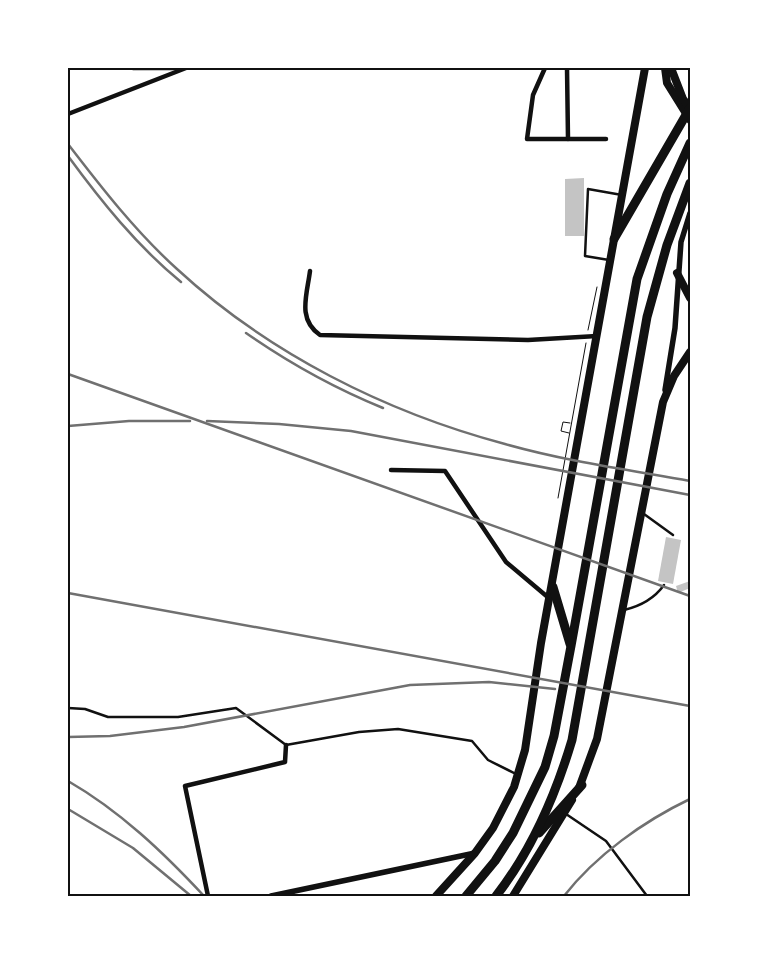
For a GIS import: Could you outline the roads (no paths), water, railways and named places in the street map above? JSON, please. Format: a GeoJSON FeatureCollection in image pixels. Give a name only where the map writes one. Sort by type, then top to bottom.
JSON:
{"type":"FeatureCollection","features":[{"type":"Feature","properties":{"kind":"highway"},"geometry":{"type":"LineString","coordinates":[[436,896],[475,854],[493,828],[514,788],[525,750],[541,643],[553,587],[645,68]]}},
{"type":"Feature","properties":{"kind":"highway"},"geometry":{"type":"LineString","coordinates":[[665,68],[667,83],[681,102],[690,120]]}},
{"type":"Feature","properties":{"kind":"highway"},"geometry":{"type":"LineString","coordinates":[[614,239],[690,108],[681,102],[671,68]]}},
{"type":"Feature","properties":{"kind":"highway"},"geometry":{"type":"LineString","coordinates":[[466,896],[495,861],[513,833],[545,767],[554,736],[571,646],[637,278],[667,194],[690,143]]}},
{"type":"Feature","properties":{"kind":"highway"},"geometry":{"type":"LineString","coordinates":[[496,896],[515,872],[532,841],[562,774],[572,740],[647,317],[667,245],[690,183]]}},
{"type":"Feature","properties":{"kind":"highway"},"geometry":{"type":"LineString","coordinates":[[678,273],[690,298]]}},
{"type":"Feature","properties":{"kind":"highway"},"geometry":{"type":"LineString","coordinates":[[513,896],[582,785],[597,739],[664,402],[674,376],[690,352]]}},
{"type":"Feature","properties":{"kind":"highway"},"geometry":{"type":"LineString","coordinates":[[553,587],[571,646]]}},
{"type":"Feature","properties":{"kind":"highway"},"geometry":{"type":"LineString","coordinates":[[532,841],[582,785]]}},
{"type":"Feature","properties":{"kind":"street"},"geometry":{"type":"LineString","coordinates":[[133,68],[186,68]]}},
{"type":"Feature","properties":{"kind":"street"},"geometry":{"type":"LineString","coordinates":[[68,114],[186,68]]}},
{"type":"Feature","properties":{"kind":"street"},"geometry":{"type":"LineString","coordinates":[[545,68],[533,95],[527,140],[606,139]]}},
{"type":"Feature","properties":{"kind":"street"},"geometry":{"type":"LineString","coordinates":[[567,68],[568,139]]}},
{"type":"Feature","properties":{"kind":"street"},"geometry":{"type":"LineString","coordinates":[[664,402],[675,328],[681,242],[690,213]]}},
{"type":"Feature","properties":{"kind":"street"},"geometry":{"type":"LineString","coordinates":[[310,271],[306,319],[311,328],[320,335],[528,340],[597,336]]}},
{"type":"Feature","properties":{"kind":"street"},"geometry":{"type":"LineString","coordinates":[[391,470],[445,471],[506,562],[550,599]]}},
{"type":"Feature","properties":{"kind":"street"},"geometry":{"type":"LineString","coordinates":[[208,896],[185,786],[285,762],[286,745]]}},
{"type":"Feature","properties":{"kind":"street"},"geometry":{"type":"LineString","coordinates":[[271,896],[475,854]]}},
{"type":"Feature","properties":{"kind":"lane"},"geometry":{"type":"LineString","coordinates":[[610,260],[585,256],[588,189],[623,195]]}},
{"type":"Feature","properties":{"kind":"lane"},"geometry":{"type":"LineString","coordinates":[[643,514],[673,535]]}},
{"type":"Feature","properties":{"kind":"lane"},"geometry":{"type":"LineString","coordinates":[[623,611],[650,599],[664,585]]}},
{"type":"Feature","properties":{"kind":"lane"},"geometry":{"type":"LineString","coordinates":[[68,708],[85,709],[108,717],[178,717],[236,708],[286,745],[359,732],[398,729],[472,741],[488,760],[518,775]]}},
{"type":"Feature","properties":{"kind":"lane"},"geometry":{"type":"LineString","coordinates":[[564,813],[606,841],[647,896]]}},
{"type":"Feature","properties":{"kind":"railway"},"geometry":{"type":"LineString","coordinates":[[68,144],[133,225],[177,269],[212,299],[250,327],[289,353],[330,376],[372,397],[460,431],[528,450],[690,481]]}},
{"type":"Feature","properties":{"kind":"railway"},"geometry":{"type":"LineString","coordinates":[[68,156],[120,222],[149,253],[181,282]]}},
{"type":"Feature","properties":{"kind":"railway"},"geometry":{"type":"LineString","coordinates":[[246,333],[312,374],[383,408]]}},
{"type":"Feature","properties":{"kind":"railway"},"geometry":{"type":"LineString","coordinates":[[68,374],[690,596]]}},
{"type":"Feature","properties":{"kind":"railway"},"geometry":{"type":"LineString","coordinates":[[68,426],[129,421],[190,421]]}},
{"type":"Feature","properties":{"kind":"railway"},"geometry":{"type":"LineString","coordinates":[[207,421],[279,424],[351,431],[690,495]]}},
{"type":"Feature","properties":{"kind":"railway"},"geometry":{"type":"LineString","coordinates":[[68,593],[690,706]]}},
{"type":"Feature","properties":{"kind":"railway"},"geometry":{"type":"LineString","coordinates":[[68,737],[110,736],[184,727],[410,685],[489,682],[555,689]]}},
{"type":"Feature","properties":{"kind":"railway"},"geometry":{"type":"LineString","coordinates":[[68,781],[105,805],[140,833],[204,896]]}},
{"type":"Feature","properties":{"kind":"railway"},"geometry":{"type":"LineString","coordinates":[[564,896],[591,867],[622,840],[655,818],[690,799]]}},
{"type":"Feature","properties":{"kind":"railway"},"geometry":{"type":"LineString","coordinates":[[68,809],[133,848],[191,896]]}}]}
